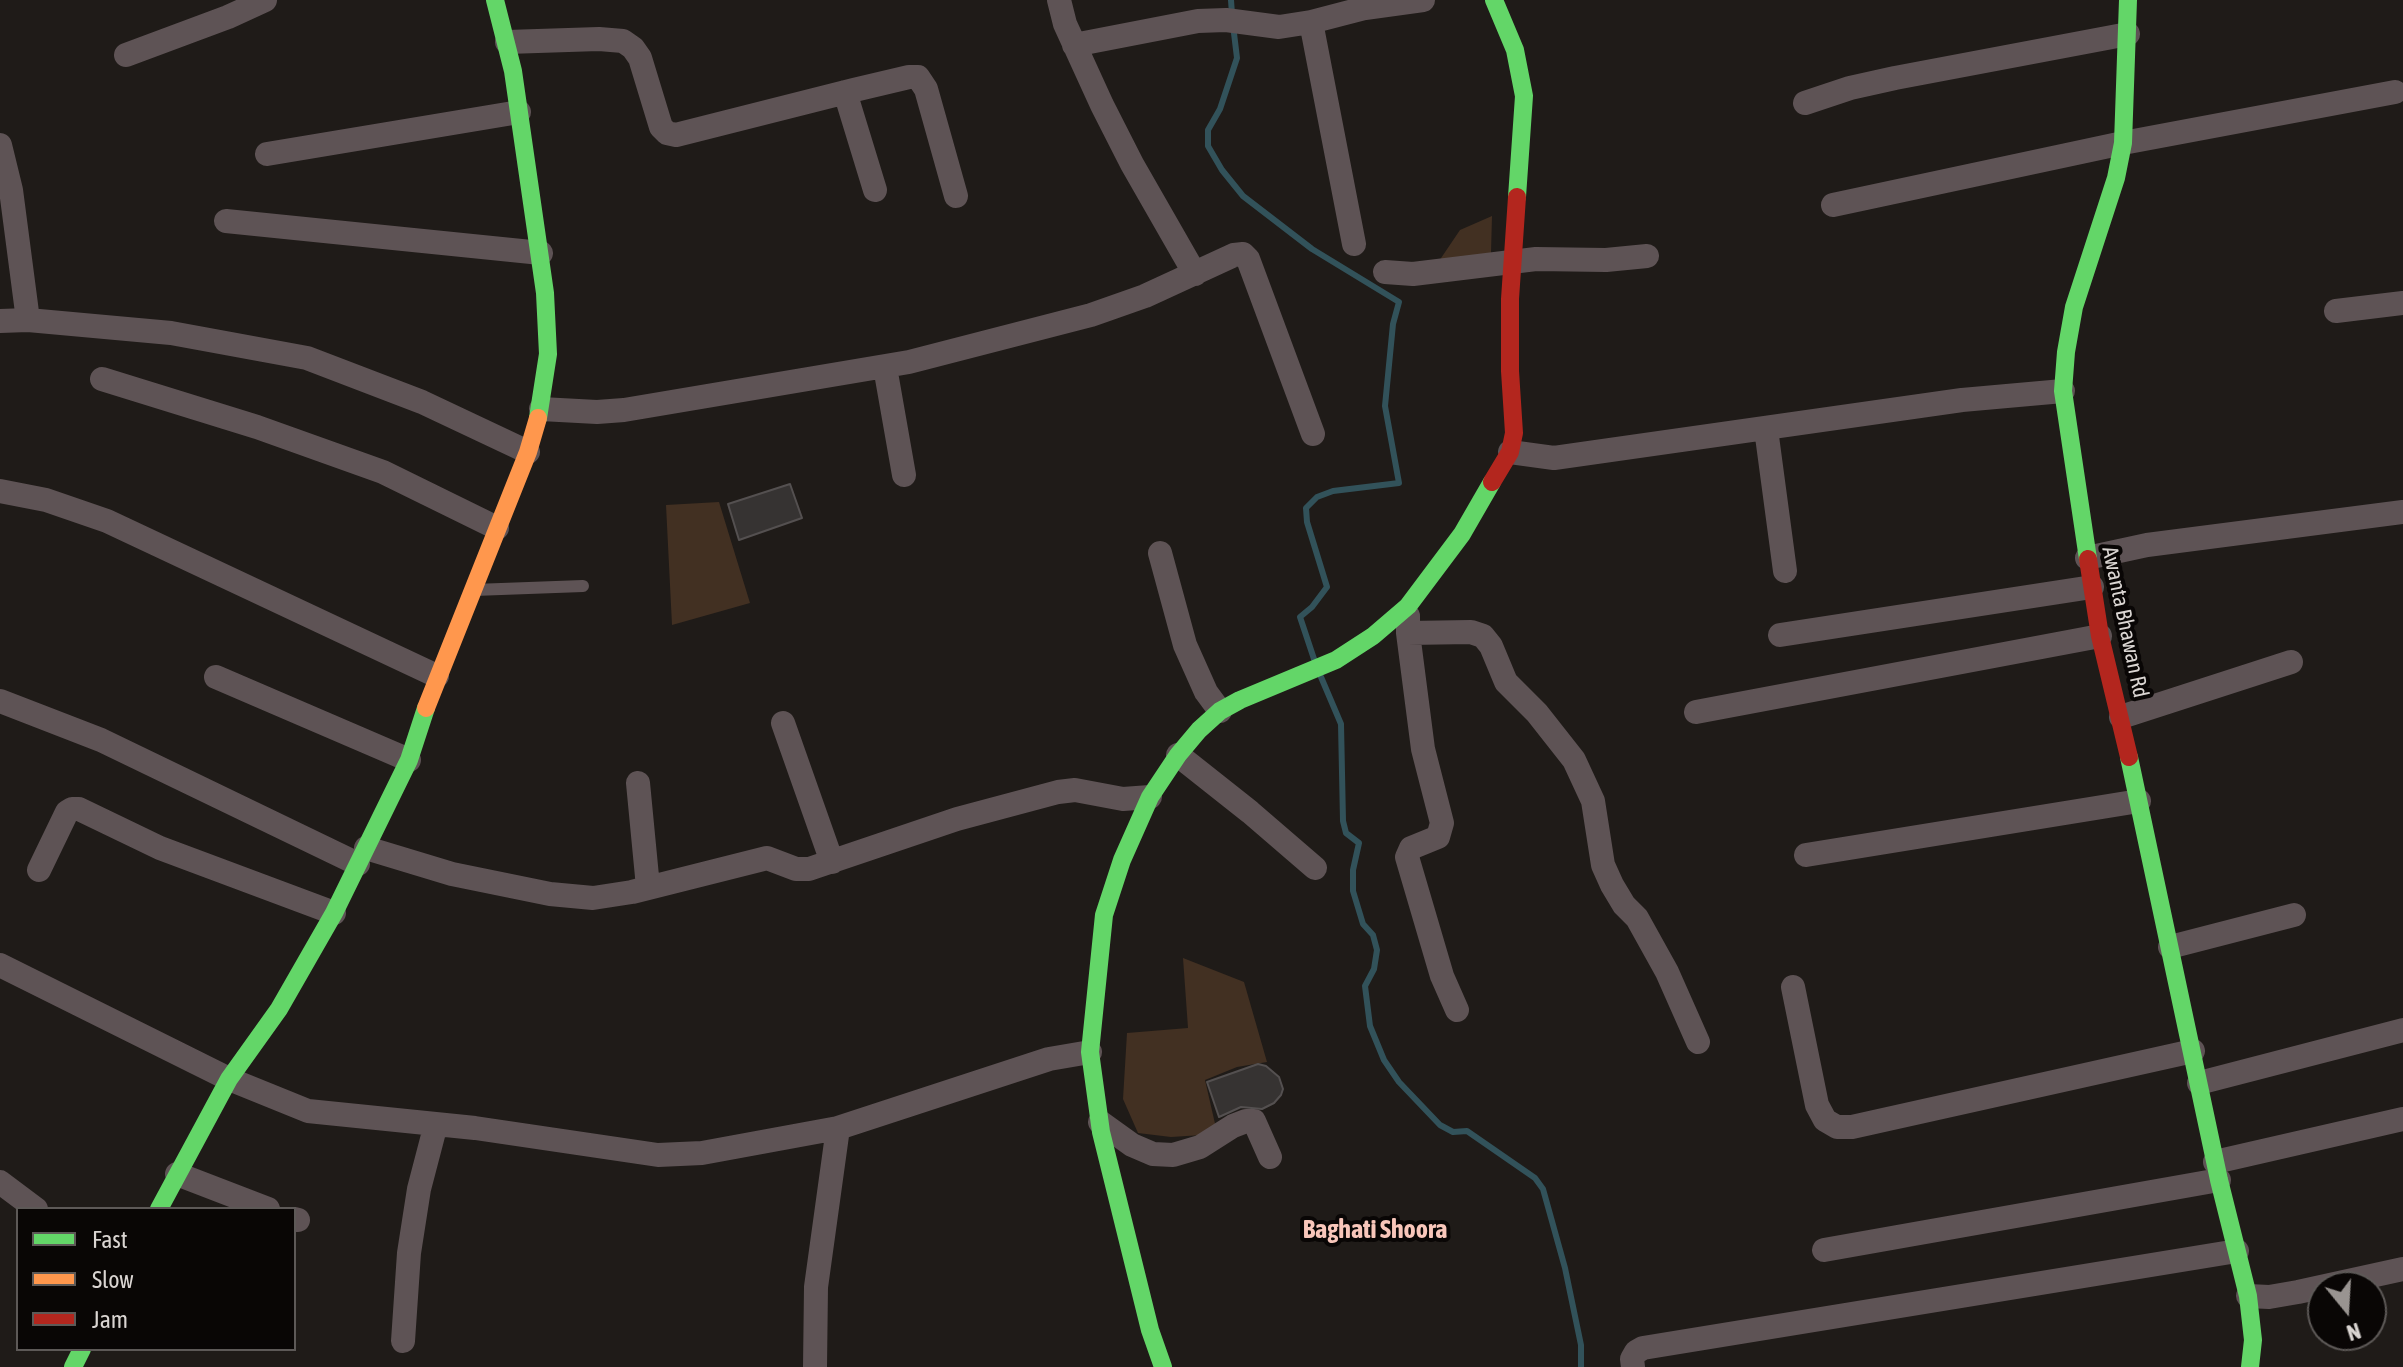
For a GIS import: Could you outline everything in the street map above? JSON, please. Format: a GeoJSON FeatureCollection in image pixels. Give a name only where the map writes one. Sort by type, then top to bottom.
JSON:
{"type":"FeatureCollection","features":[{"type":"Feature","properties":{"kind":"street"},"geometry":{"type":"LineString","coordinates":[[126,55],[265,0]]}},
{"type":"Feature","properties":{"kind":"street"},"geometry":{"type":"LineString","coordinates":[[160,1207],[229,1079],[279,1009],[334,913],[409,760],[437,676],[528,452],[541,409],[548,354],[541,253],[507,42],[495,0]]}},
{"type":"Feature","properties":{"kind":"street"},"geometry":{"type":"LineString","coordinates":[[1059,0],[1074,45],[1132,164],[1195,274]]}},
{"type":"Feature","properties":{"kind":"street"},"geometry":{"type":"LineString","coordinates":[[1074,45],[1198,21],[1279,27],[1365,8],[1423,0]]}},
{"type":"Feature","properties":{"kind":"street"},"geometry":{"type":"LineString","coordinates":[[1163,1367],[1133,1263],[1100,1122],[1090,1052],[1104,915],[1122,860],[1150,797],[1178,755],[1220,711],[1318,667],[1373,636],[1408,606],[1462,534],[1510,452],[1514,433],[1510,299],[1515,263],[1524,96],[1515,50],[1494,0]]}},
{"type":"Feature","properties":{"kind":"street","name":"Awanta Bhawan Rd"},"geometry":{"type":"LineString","coordinates":[[2130,0],[2123,143],[2116,178],[2074,307],[2063,391],[2100,636],[2121,717],[2217,1171],[2248,1296],[2253,1340],[2250,1367]]}},
{"type":"Feature","properties":{"kind":"street"},"geometry":{"type":"LineString","coordinates":[[1311,22],[1354,244]]}},
{"type":"Feature","properties":{"kind":"street"},"geometry":{"type":"LineString","coordinates":[[1805,103],[1850,88],[1895,78],[2128,34]]}},
{"type":"Feature","properties":{"kind":"street"},"geometry":{"type":"LineString","coordinates":[[507,42],[623,41],[640,58],[661,127],[667,133],[676,135],[845,92],[918,77],[926,89],[956,196]]}},
{"type":"Feature","properties":{"kind":"street"},"geometry":{"type":"LineString","coordinates":[[845,92],[875,190]]}},
{"type":"Feature","properties":{"kind":"street"},"geometry":{"type":"LineString","coordinates":[[1833,205],[2123,143],[2395,92]]}},
{"type":"Feature","properties":{"kind":"street"},"geometry":{"type":"LineString","coordinates":[[267,154],[519,112]]}},
{"type":"Feature","properties":{"kind":"street"},"geometry":{"type":"LineString","coordinates":[[0,145],[11,190],[28,320]]}},
{"type":"Feature","properties":{"kind":"street"},"geometry":{"type":"LineString","coordinates":[[226,221],[541,253]]}},
{"type":"Feature","properties":{"kind":"street"},"geometry":{"type":"LineString","coordinates":[[541,409],[624,410],[885,367],[1078,318],[1145,296],[1234,255],[1243,254],[1248,259],[1313,434]]}},
{"type":"Feature","properties":{"kind":"street"},"geometry":{"type":"LineString","coordinates":[[1385,272],[1413,274],[1536,259],[1606,260],[1647,256]]}},
{"type":"Feature","properties":{"kind":"street"},"geometry":{"type":"LineString","coordinates":[[2336,311],[2403,303]]}},
{"type":"Feature","properties":{"kind":"street"},"geometry":{"type":"LineString","coordinates":[[0,321],[28,320],[171,333],[307,358],[408,396],[528,452]]}},
{"type":"Feature","properties":{"kind":"street"},"geometry":{"type":"LineString","coordinates":[[885,367],[904,475]]}},
{"type":"Feature","properties":{"kind":"street"},"geometry":{"type":"LineString","coordinates":[[102,379],[257,427],[383,472],[497,528]]}},
{"type":"Feature","properties":{"kind":"street"},"geometry":{"type":"LineString","coordinates":[[1510,452],[1554,458],[1962,400],[2063,391]]}},
{"type":"Feature","properties":{"kind":"street"},"geometry":{"type":"LineString","coordinates":[[1766,429],[1785,571]]}},
{"type":"Feature","properties":{"kind":"street"},"geometry":{"type":"LineString","coordinates":[[0,491],[46,500],[107,521],[437,676]]}},
{"type":"Feature","properties":{"kind":"street"},"geometry":{"type":"LineString","coordinates":[[2087,558],[2147,545],[2403,512]]}},
{"type":"Feature","properties":{"kind":"street"},"geometry":{"type":"LineString","coordinates":[[1160,553],[1185,645],[1206,692],[1220,711]]}},
{"type":"Feature","properties":{"kind":"street"},"geometry":{"type":"LineString","coordinates":[[1780,635],[2092,587]]}},
{"type":"Feature","properties":{"kind":"street"},"geometry":{"type":"LineString","coordinates":[[1408,606],[1408,633],[1423,749],[1442,823],[1438,837],[1411,848],[1407,857],[1442,976],[1457,1010]]}},
{"type":"Feature","properties":{"kind":"street"},"geometry":{"type":"LineString","coordinates":[[1408,633],[1471,632],[1483,636],[1491,646],[1506,682],[1537,713],[1574,760],[1593,801],[1603,865],[1612,885],[1624,905],[1637,918],[1667,972],[1698,1042]]}},
{"type":"Feature","properties":{"kind":"street"},"geometry":{"type":"LineString","coordinates":[[1696,712],[2100,636]]}},
{"type":"Feature","properties":{"kind":"street"},"geometry":{"type":"LineString","coordinates":[[2121,717],[2291,662]]}},
{"type":"Feature","properties":{"kind":"street"},"geometry":{"type":"LineString","coordinates":[[216,677],[409,760]]}},
{"type":"Feature","properties":{"kind":"street"},"geometry":{"type":"LineString","coordinates":[[0,701],[37,713],[362,856],[550,894],[593,898],[767,858],[796,869],[809,869],[957,819],[1058,792],[1075,790],[1123,799],[1150,797]]}},
{"type":"Feature","properties":{"kind":"street"},"geometry":{"type":"LineString","coordinates":[[783,723],[832,862]]}},
{"type":"Feature","properties":{"kind":"street"},"geometry":{"type":"LineString","coordinates":[[1178,755],[1315,868]]}},
{"type":"Feature","properties":{"kind":"street"},"geometry":{"type":"LineString","coordinates":[[638,783],[648,887]]}},
{"type":"Feature","properties":{"kind":"street"},"geometry":{"type":"LineString","coordinates":[[1806,855],[2139,801]]}},
{"type":"Feature","properties":{"kind":"street"},"geometry":{"type":"LineString","coordinates":[[39,870],[67,812],[79,809],[160,848],[334,913]]}},
{"type":"Feature","properties":{"kind":"street"},"geometry":{"type":"LineString","coordinates":[[2170,947],[2294,915]]}},
{"type":"Feature","properties":{"kind":"street"},"geometry":{"type":"LineString","coordinates":[[0,965],[229,1079],[308,1111],[436,1124],[658,1155],[702,1153],[838,1128],[1049,1059],[1090,1052]]}},
{"type":"Feature","properties":{"kind":"street"},"geometry":{"type":"LineString","coordinates":[[1793,987],[1817,1105],[1825,1120],[1837,1127],[1852,1127],[2193,1051]]}},
{"type":"Feature","properties":{"kind":"street"},"geometry":{"type":"LineString","coordinates":[[2199,1083],[2403,1030]]}},
{"type":"Feature","properties":{"kind":"street"},"geometry":{"type":"LineString","coordinates":[[1824,1250],[2217,1171],[2403,1119]]}},
{"type":"Feature","properties":{"kind":"street"},"geometry":{"type":"LineString","coordinates":[[1100,1122],[1132,1145],[1153,1154],[1173,1155],[1200,1147],[1233,1126],[1254,1121],[1270,1157]]}},
{"type":"Feature","properties":{"kind":"street"},"geometry":{"type":"LineString","coordinates":[[403,1341],[409,1253],[419,1189],[436,1124]]}},
{"type":"Feature","properties":{"kind":"street"},"geometry":{"type":"LineString","coordinates":[[815,1367],[816,1287],[838,1128]]}},
{"type":"Feature","properties":{"kind":"street"},"geometry":{"type":"LineString","coordinates":[[177,1174],[263,1207]]}},
{"type":"Feature","properties":{"kind":"street"},"geometry":{"type":"LineString","coordinates":[[0,1182],[33,1207]]}},
{"type":"Feature","properties":{"kind":"street"},"geometry":{"type":"LineString","coordinates":[[1633,1367],[1632,1359],[1643,1348],[2237,1251]]}},
{"type":"Feature","properties":{"kind":"street"},"geometry":{"type":"LineString","coordinates":[[2248,1296],[2269,1297],[2298,1292],[2403,1269]]}},
{"type":"Feature","properties":{"kind":"lane"},"geometry":{"type":"LineString","coordinates":[[472,590],[583,586]]}},
{"type":"Feature","properties":{"kind":"shaded area"},"geometry":{"type":"Polygon","coordinates":[[[1492,216],[1491,253],[1437,264],[1460,230],[1492,216]]]}},
{"type":"Feature","properties":{"kind":"shaded area"},"geometry":{"type":"Polygon","coordinates":[[[719,502],[750,603],[672,625],[666,505],[719,502]]]}},
{"type":"Feature","properties":{"kind":"shaded area"},"geometry":{"type":"Polygon","coordinates":[[[1183,958],[1244,982],[1267,1062],[1237,1067],[1205,1080],[1216,1128],[1202,1135],[1171,1137],[1138,1133],[1123,1099],[1127,1033],[1188,1028],[1183,958]]]}},
{"type":"Feature","properties":{"kind":"building"},"geometry":{"type":"Polygon","coordinates":[[[790,484],[802,518],[739,540],[728,504],[790,484]]]}},
{"type":"Feature","properties":{"kind":"building"},"geometry":{"type":"Polygon","coordinates":[[[1258,1064],[1266,1066],[1279,1077],[1283,1089],[1281,1095],[1262,1109],[1241,1107],[1219,1117],[1207,1082],[1258,1064]]]}},
{"type":"Feature","properties":{"kind":"waterway"},"geometry":{"type":"LineString","coordinates":[[1231,0],[1232,14]]}},
{"type":"Feature","properties":{"kind":"waterway"},"geometry":{"type":"LineString","coordinates":[[1233,25],[1237,58],[1220,109],[1208,130],[1208,146],[1222,170],[1243,196],[1312,249],[1399,302],[1393,324],[1385,406],[1399,483],[1333,491],[1317,497],[1306,508],[1307,522],[1327,587],[1300,617],[1314,659]]}},
{"type":"Feature","properties":{"kind":"waterway"},"geometry":{"type":"LineString","coordinates":[[1321,677],[1341,724],[1343,821],[1346,833],[1359,843],[1353,870],[1353,891],[1363,924],[1373,935],[1377,950],[1374,969],[1365,986],[1370,1026],[1384,1060],[1399,1082],[1440,1125],[1453,1132],[1467,1131],[1535,1178],[1543,1189],[1565,1268],[1581,1345],[1581,1367]]}},
{"type":"Feature","properties":{"kind":"traffic: fast"},"geometry":{"type":"LineString","coordinates":[[495,0],[513,71],[545,293],[548,354],[538,418]]}},
{"type":"Feature","properties":{"kind":"traffic: fast"},"geometry":{"type":"LineString","coordinates":[[1494,0],[1515,50],[1524,96],[1517,197]]}},
{"type":"Feature","properties":{"kind":"traffic: fast"},"geometry":{"type":"LineString","coordinates":[[2088,559],[2063,391],[2074,307],[2116,178],[2123,143],[2128,0]]}},
{"type":"Feature","properties":{"kind":"traffic: fast"},"geometry":{"type":"LineString","coordinates":[[1163,1367],[1150,1330],[1101,1132],[1090,1052],[1104,915],[1122,860],[1150,797],[1199,730],[1220,711],[1240,700],[1336,660],[1373,636],[1408,606],[1462,534],[1492,482]]}},
{"type":"Feature","properties":{"kind":"traffic: fast"},"geometry":{"type":"LineString","coordinates":[[160,1207],[229,1079],[279,1009],[334,913],[409,760],[426,708]]}},
{"type":"Feature","properties":{"kind":"traffic: fast"},"geometry":{"type":"LineString","coordinates":[[2129,757],[2219,1180],[2248,1296],[2253,1340],[2250,1367]]}},
{"type":"Feature","properties":{"kind":"traffic: fast"},"geometry":{"type":"LineString","coordinates":[[73,1367],[81,1351]]}},
{"type":"Feature","properties":{"kind":"traffic: slow"},"geometry":{"type":"LineString","coordinates":[[426,708],[528,452],[538,418]]}},
{"type":"Feature","properties":{"kind":"traffic: jam"},"geometry":{"type":"LineString","coordinates":[[1492,482],[1510,452],[1514,433],[1510,299],[1517,197]]}},
{"type":"Feature","properties":{"kind":"traffic: jam"},"geometry":{"type":"LineString","coordinates":[[2088,559],[2100,636],[2129,757]]}},
{"type":"Feature","properties":{"kind":"district","name":"Baghati Shoora"},"geometry":{"type":"Point","coordinates":[1375,1230]}}]}
